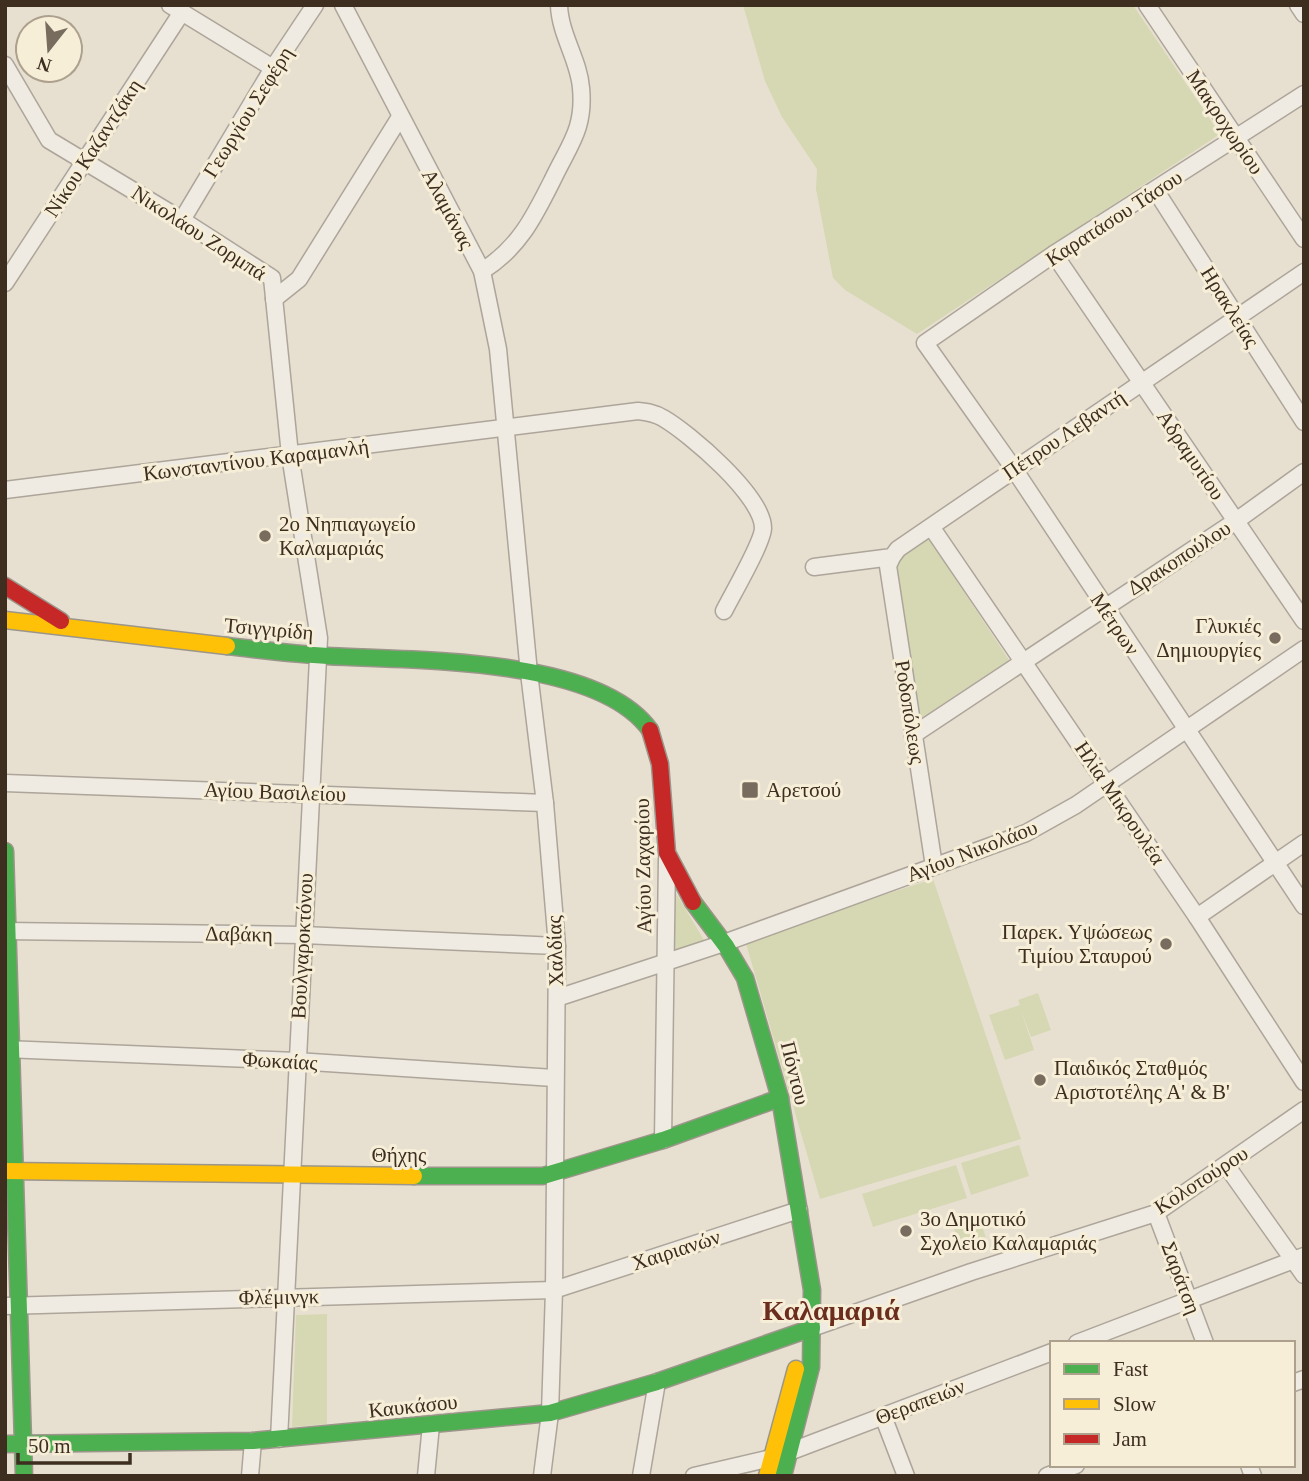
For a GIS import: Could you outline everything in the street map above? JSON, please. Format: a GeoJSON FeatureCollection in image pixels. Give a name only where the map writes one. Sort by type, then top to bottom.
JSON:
{"type":"FeatureCollection","features":[{"type":"Feature","properties":{"kind":"main road"},"geometry":{"type":"LineString","coordinates":[[5,586],[44,613],[90,631]]}},
{"type":"Feature","properties":{"kind":"main road","name":"Τσιγγιρίδη"},"geometry":{"type":"LineString","coordinates":[[5,620],[318,655],[529,673]]}},
{"type":"Feature","properties":{"kind":"main road","name":"Αγίου Ζαχαρίου"},"geometry":{"type":"LineString","coordinates":[[529,673],[602,693],[629,707],[642,718],[651,732],[660,761],[667,852]]}},
{"type":"Feature","properties":{"kind":"main road"},"geometry":{"type":"LineString","coordinates":[[5,851],[11,1306],[24,1476]]}},
{"type":"Feature","properties":{"kind":"main road","name":"Πόντου"},"geometry":{"type":"LineString","coordinates":[[667,852],[698,909],[724,943],[745,978],[780,1098],[812,1290],[811,1367],[783,1476]]}},
{"type":"Feature","properties":{"kind":"main road","name":"Θήχης"},"geometry":{"type":"LineString","coordinates":[[10,1171],[292,1176],[543,1176],[663,1140],[780,1098]]}},
{"type":"Feature","properties":{"kind":"main road","name":"Πόντου"},"geometry":{"type":"LineString","coordinates":[[767,1476],[798,1363],[812,1328]]}},
{"type":"Feature","properties":{"kind":"main road","name":"Καυκάσου"},"geometry":{"type":"LineString","coordinates":[[5,1444],[253,1441],[550,1413],[657,1382],[812,1328]]}},
{"type":"Feature","properties":{"kind":"street","name":"Γεωργίου Σεφέρη"},"geometry":{"type":"LineString","coordinates":[[183,220],[273,68],[316,5]]}},
{"type":"Feature","properties":{"kind":"street","name":"Αλαμάνας"},"geometry":{"type":"LineString","coordinates":[[343,5],[482,271],[498,349],[506,427]]}},
{"type":"Feature","properties":{"kind":"street"},"geometry":{"type":"LineString","coordinates":[[482,271],[501,259],[526,231],[580,126],[581,85],[562,30],[559,5]]}},
{"type":"Feature","properties":{"kind":"street","name":"Μακροχωρίου"},"geometry":{"type":"LineString","coordinates":[[1147,5],[1304,239]]}},
{"type":"Feature","properties":{"kind":"street"},"geometry":{"type":"LineString","coordinates":[[1298,5],[1304,13]]}},
{"type":"Feature","properties":{"kind":"street"},"geometry":{"type":"LineString","coordinates":[[176,9],[273,68]]}},
{"type":"Feature","properties":{"kind":"street","name":"Νίκου Καζαντζάκη"},"geometry":{"type":"LineString","coordinates":[[5,283],[85,161],[176,9]]}},
{"type":"Feature","properties":{"kind":"street","name":"Νικολάου Ζορμπά"},"geometry":{"type":"LineString","coordinates":[[5,65],[45,136],[268,273],[272,278],[290,455]]}},
{"type":"Feature","properties":{"kind":"street","name":"Καρατάσου Τάσου"},"geometry":{"type":"LineString","coordinates":[[925,343],[1054,254],[1304,94]]}},
{"type":"Feature","properties":{"kind":"street"},"geometry":{"type":"LineString","coordinates":[[274,299],[299,279],[400,117]]}},
{"type":"Feature","properties":{"kind":"street","name":"Ηρακλείας"},"geometry":{"type":"LineString","coordinates":[[1156,191],[1304,422]]}},
{"type":"Feature","properties":{"kind":"street","name":"Αδραμυτίου"},"geometry":{"type":"LineString","coordinates":[[1054,254],[1304,621]]}},
{"type":"Feature","properties":{"kind":"street","name":"Πέτρου Λεβαντή"},"geometry":{"type":"LineString","coordinates":[[892,557],[898,549],[1304,272]]}},
{"type":"Feature","properties":{"kind":"street","name":"Μέτρων"},"geometry":{"type":"LineString","coordinates":[[925,343],[1014,469],[1304,906]]}},
{"type":"Feature","properties":{"kind":"street","name":"Κωνσταντίνου Καραμανλή"},"geometry":{"type":"LineString","coordinates":[[5,490],[638,411],[653,413],[665,418],[721,465],[748,496],[764,528],[724,611]]}},
{"type":"Feature","properties":{"kind":"street","name":"Χαλδίας"},"geometry":{"type":"LineString","coordinates":[[506,427],[557,946],[554,1290],[550,1413],[542,1476]]}},
{"type":"Feature","properties":{"kind":"street","name":"Βουλγαροκτόνου"},"geometry":{"type":"LineString","coordinates":[[279,1439],[318,655],[316,611],[290,455]]}},
{"type":"Feature","properties":{"kind":"street","name":"Δρακοπούλου"},"geometry":{"type":"LineString","coordinates":[[912,735],[1236,521],[1304,472]]}},
{"type":"Feature","properties":{"kind":"street","name":"Ηλία Μικρουλέα"},"geometry":{"type":"LineString","coordinates":[[932,528],[1197,917],[1304,1082]]}},
{"type":"Feature","properties":{"kind":"street"},"geometry":{"type":"LineString","coordinates":[[814,567],[892,557]]}},
{"type":"Feature","properties":{"kind":"street","name":"Ροδοπόλεως"},"geometry":{"type":"LineString","coordinates":[[892,557],[888,566],[934,866]]}},
{"type":"Feature","properties":{"kind":"street","name":"Αγίου Νικολάου"},"geometry":{"type":"LineString","coordinates":[[557,998],[724,943],[1026,833],[1107,783],[1304,649]]}},
{"type":"Feature","properties":{"kind":"street","name":"Αγίου Βασιλείου"},"geometry":{"type":"LineString","coordinates":[[5,783],[545,803]]}},
{"type":"Feature","properties":{"kind":"street"},"geometry":{"type":"LineString","coordinates":[[1197,917],[1304,844]]}},
{"type":"Feature","properties":{"kind":"street","name":"Αγίου Ζαχαρίου"},"geometry":{"type":"LineString","coordinates":[[663,1140],[667,852]]}},
{"type":"Feature","properties":{"kind":"street","name":"Δαβάκη"},"geometry":{"type":"LineString","coordinates":[[7,931],[303,935],[557,946]]}},
{"type":"Feature","properties":{"kind":"street","name":"Φωκαίας"},"geometry":{"type":"LineString","coordinates":[[9,1050],[296,1061],[554,1078]]}},
{"type":"Feature","properties":{"kind":"street","name":"Κολοτούρου"},"geometry":{"type":"LineString","coordinates":[[812,1328],[971,1272],[1156,1213],[1304,1110]]}},
{"type":"Feature","properties":{"kind":"street"},"geometry":{"type":"LineString","coordinates":[[1082,1341],[1189,1300],[1301,1264],[1226,1165]]}},
{"type":"Feature","properties":{"kind":"street","name":"Χαιριανών"},"geometry":{"type":"LineString","coordinates":[[554,1290],[799,1210]]}},
{"type":"Feature","properties":{"kind":"street","name":"Σαράτση"},"geometry":{"type":"LineString","coordinates":[[1156,1213],[1204,1341]]}},
{"type":"Feature","properties":{"kind":"street","name":"Φλέμινγκ"},"geometry":{"type":"LineString","coordinates":[[11,1306],[554,1290]]}},
{"type":"Feature","properties":{"kind":"street","name":"Θεραπειών"},"geometry":{"type":"LineString","coordinates":[[789,1452],[1050,1353]]}},
{"type":"Feature","properties":{"kind":"street"},"geometry":{"type":"LineString","coordinates":[[641,1476],[657,1382]]}},
{"type":"Feature","properties":{"kind":"street"},"geometry":{"type":"LineString","coordinates":[[883,1416],[906,1476]]}},
{"type":"Feature","properties":{"kind":"street"},"geometry":{"type":"LineString","coordinates":[[426,1476],[431,1425]]}},
{"type":"Feature","properties":{"kind":"street"},"geometry":{"type":"LineString","coordinates":[[250,1476],[253,1441]]}},
{"type":"Feature","properties":{"kind":"street"},"geometry":{"type":"LineString","coordinates":[[694,1476],[771,1458]]}},
{"type":"Feature","properties":{"kind":"street"},"geometry":{"type":"LineString","coordinates":[[1047,1476],[1071,1467]]}},
{"type":"Feature","properties":{"kind":"green space"},"geometry":{"type":"Polygon","coordinates":[[[743,5],[1133,5],[1220,134],[917,334],[845,290],[833,278],[816,189],[817,169],[782,117],[765,81],[743,5]]]}},
{"type":"Feature","properties":{"kind":"green space"},"geometry":{"type":"Polygon","coordinates":[[[927,536],[1009,660],[915,722],[893,567],[896,558],[927,536]]]}},
{"type":"Feature","properties":{"kind":"green space"},"geometry":{"type":"Polygon","coordinates":[[[933,879],[1021,1139],[820,1199],[745,940],[933,879]]]}},
{"type":"Feature","properties":{"kind":"green space"},"geometry":{"type":"Polygon","coordinates":[[[674,890],[704,940],[674,952],[672,891],[674,890]]]}},
{"type":"Feature","properties":{"kind":"green space"},"geometry":{"type":"Polygon","coordinates":[[[1038,993],[1051,1030],[1031,1037],[1021,1010],[1034,1050],[1005,1060],[989,1015],[1020,1005],[1018,1000],[1038,993]]]}},
{"type":"Feature","properties":{"kind":"green space"},"geometry":{"type":"Polygon","coordinates":[[[1019,1145],[1029,1176],[971,1195],[961,1163],[1019,1145]]]}},
{"type":"Feature","properties":{"kind":"green space"},"geometry":{"type":"Polygon","coordinates":[[[956,1165],[967,1198],[873,1227],[862,1194],[956,1165]]]}},
{"type":"Feature","properties":{"kind":"green space"},"geometry":{"type":"Polygon","coordinates":[[[978,1214],[987,1241],[961,1250],[952,1223],[978,1214]]]}},
{"type":"Feature","properties":{"kind":"green space"},"geometry":{"type":"Polygon","coordinates":[[[327,1314],[327,1424],[292,1427],[296,1315],[327,1314]]]}},
{"type":"Feature","properties":{"kind":"traffic: fast"},"geometry":{"type":"LineString","coordinates":[[227,646],[315,655],[453,662],[547,675],[589,688],[624,706],[650,730]]}},
{"type":"Feature","properties":{"kind":"traffic: fast"},"geometry":{"type":"LineString","coordinates":[[5,851],[24,1476]]}},
{"type":"Feature","properties":{"kind":"traffic: fast"},"geometry":{"type":"LineString","coordinates":[[693,902],[726,946],[745,978],[780,1098],[812,1290],[811,1367],[783,1476]]}},
{"type":"Feature","properties":{"kind":"traffic: fast"},"geometry":{"type":"LineString","coordinates":[[414,1176],[543,1176],[663,1140],[780,1098]]}},
{"type":"Feature","properties":{"kind":"traffic: fast"},"geometry":{"type":"LineString","coordinates":[[5,1444],[253,1441],[550,1413],[657,1382],[812,1328]]}},
{"type":"Feature","properties":{"kind":"traffic: slow"},"geometry":{"type":"LineString","coordinates":[[5,620],[227,646]]}},
{"type":"Feature","properties":{"kind":"traffic: slow"},"geometry":{"type":"LineString","coordinates":[[5,1171],[414,1176]]}},
{"type":"Feature","properties":{"kind":"traffic: slow"},"geometry":{"type":"LineString","coordinates":[[767,1476],[796,1369]]}},
{"type":"Feature","properties":{"kind":"traffic: jam"},"geometry":{"type":"LineString","coordinates":[[5,586],[61,621]]}},
{"type":"Feature","properties":{"kind":"traffic: jam"},"geometry":{"type":"LineString","coordinates":[[650,730],[660,764],[667,853],[693,902]]}},
{"type":"Feature","properties":{"kind":"place","name":"2ο Νηπιαγωγείο Καλαμαριάς"},"geometry":{"type":"Point","coordinates":[265,536]}},
{"type":"Feature","properties":{"kind":"place","name":"Γλυκιές Δημιουργίες"},"geometry":{"type":"Point","coordinates":[1275,638]}},
{"type":"Feature","properties":{"kind":"place","name":"Αρετσού"},"geometry":{"type":"Point","coordinates":[750,790]}},
{"type":"Feature","properties":{"kind":"place","name":"Παρεκ. Υψώσεως Τιμίου Σταυρού"},"geometry":{"type":"Point","coordinates":[1166,944]}},
{"type":"Feature","properties":{"kind":"place","name":"Παιδικός Σταθμός Αριστοτέλης Α' & Β'"},"geometry":{"type":"Point","coordinates":[1040,1080]}},
{"type":"Feature","properties":{"kind":"place","name":"3ο Δημοτικό Σχολείο Καλαμαριάς"},"geometry":{"type":"Point","coordinates":[906,1231]}},
{"type":"Feature","properties":{"kind":"district","name":"Καλαμαριά"},"geometry":{"type":"Point","coordinates":[831,1310]}}]}
